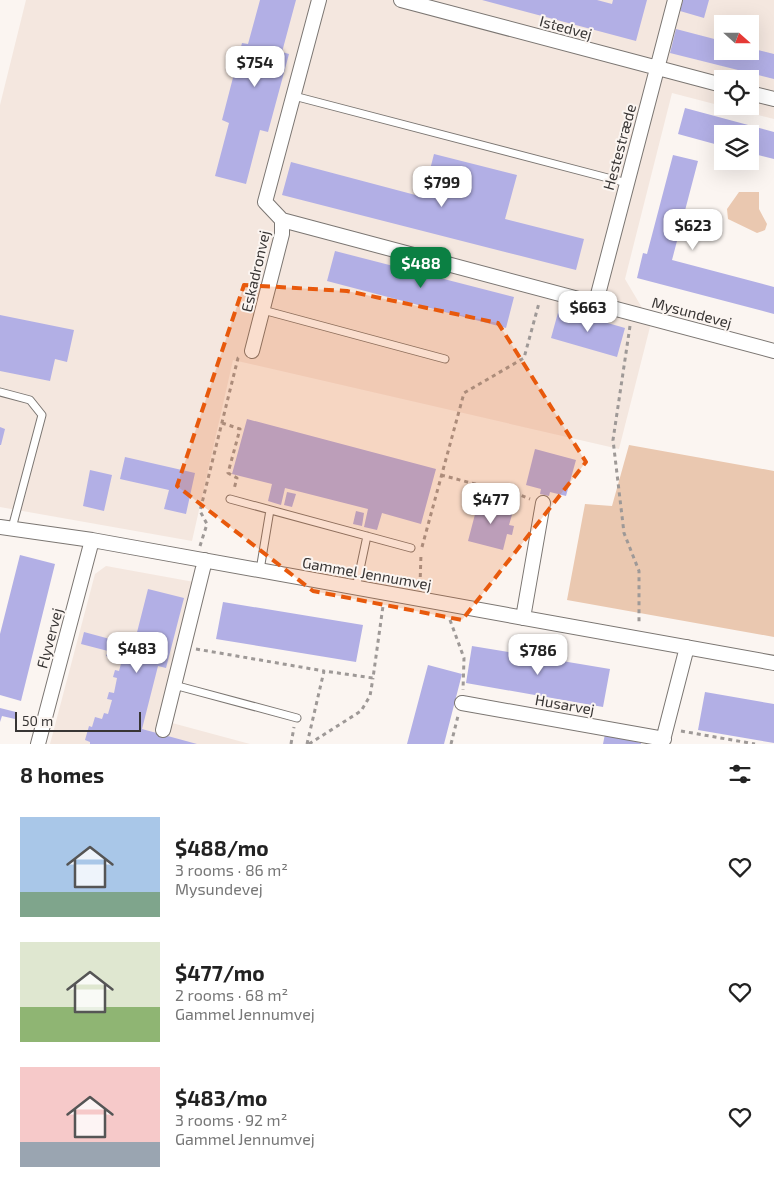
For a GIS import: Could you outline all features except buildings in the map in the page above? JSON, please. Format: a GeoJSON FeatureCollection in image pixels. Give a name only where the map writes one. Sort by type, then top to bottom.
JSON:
{"type":"FeatureCollection","features":[{"type":"Feature","properties":{"kind":"street","name":"Eskadronvej"},"geometry":{"type":"LineString","coordinates":[[252,351],[282,234],[282,220],[266,202],[320,0]]}},
{"type":"Feature","properties":{"kind":"street","name":"Istedvej"},"geometry":{"type":"LineString","coordinates":[[401,0],[714,83]]}},
{"type":"Feature","properties":{"kind":"street","name":"Hestestræde"},"geometry":{"type":"LineString","coordinates":[[596,302],[675,0]]}},
{"type":"Feature","properties":{"kind":"street"},"geometry":{"type":"LineString","coordinates":[[759,95],[774,99]]}},
{"type":"Feature","properties":{"kind":"street","name":"Mysundevej"},"geometry":{"type":"LineString","coordinates":[[282,220],[596,302],[774,351]]}},
{"type":"Feature","properties":{"kind":"street"},"geometry":{"type":"LineString","coordinates":[[523,618],[543,503]]}},
{"type":"Feature","properties":{"kind":"street","name":"Gammel Jennumvej"},"geometry":{"type":"LineString","coordinates":[[6,528],[92,540],[774,663]]}},
{"type":"Feature","properties":{"kind":"street","name":"Flyvervej"},"geometry":{"type":"LineString","coordinates":[[38,744],[92,540]]}},
{"type":"Feature","properties":{"kind":"street"},"geometry":{"type":"LineString","coordinates":[[162,730],[183,647],[201,560]]}},
{"type":"Feature","properties":{"kind":"street","name":"Husarvej"},"geometry":{"type":"LineString","coordinates":[[462,703],[663,741],[687,647]]}},
{"type":"Feature","properties":{"kind":"lane"},"geometry":{"type":"LineString","coordinates":[[294,96],[627,183]]}},
{"type":"Feature","properties":{"kind":"lane"},"geometry":{"type":"LineString","coordinates":[[263,310],[445,359]]}},
{"type":"Feature","properties":{"kind":"lane"},"geometry":{"type":"LineString","coordinates":[[0,392],[30,400],[42,415],[6,528]]}},
{"type":"Feature","properties":{"kind":"lane"},"geometry":{"type":"LineString","coordinates":[[231,500],[411,548]]}},
{"type":"Feature","properties":{"kind":"lane"},"geometry":{"type":"LineString","coordinates":[[260,570],[270,510]]}},
{"type":"Feature","properties":{"kind":"lane"},"geometry":{"type":"LineString","coordinates":[[356,588],[367,536]]}},
{"type":"Feature","properties":{"kind":"lane"},"geometry":{"type":"LineString","coordinates":[[174,685],[297,718]]}},
{"type":"Feature","properties":{"kind":"path"},"geometry":{"type":"LineString","coordinates":[[419,599],[422,549],[464,393],[524,358],[543,288]]}},
{"type":"Feature","properties":{"kind":"path"},"geometry":{"type":"LineString","coordinates":[[632,312],[613,440],[624,533],[639,570],[639,638]]}},
{"type":"Feature","properties":{"kind":"path"},"geometry":{"type":"LineString","coordinates":[[201,560],[207,524],[200,512],[238,358],[252,351]]}},
{"type":"Feature","properties":{"kind":"path"},"geometry":{"type":"LineString","coordinates":[[222,423],[240,428],[228,473],[237,478],[231,500]]}},
{"type":"Feature","properties":{"kind":"path"},"geometry":{"type":"LineString","coordinates":[[441,474],[479,485],[478,490],[517,501],[518,494],[543,503]]}},
{"type":"Feature","properties":{"kind":"path"},"geometry":{"type":"LineString","coordinates":[[308,744],[361,711],[370,696],[386,593]]}},
{"type":"Feature","properties":{"kind":"path"},"geometry":{"type":"LineString","coordinates":[[442,603],[464,658],[462,703],[451,744]]}},
{"type":"Feature","properties":{"kind":"path"},"geometry":{"type":"LineString","coordinates":[[183,647],[373,678]]}},
{"type":"Feature","properties":{"kind":"path"},"geometry":{"type":"LineString","coordinates":[[308,744],[324,671]]}},
{"type":"Feature","properties":{"kind":"path"},"geometry":{"type":"LineString","coordinates":[[681,731],[755,744]]}},
{"type":"Feature","properties":{"kind":"highlighted area"},"geometry":{"type":"Polygon","coordinates":[[[244,285],[347,291],[498,323],[586,462],[462,620],[313,591],[177,486],[244,285]]]}},
{"type":"Feature","properties":{"kind":"shaded area"},"geometry":{"type":"Polygon","coordinates":[[[26,0],[774,0],[774,119],[759,115],[759,70],[714,70],[714,104],[672,93],[625,279],[651,323],[619,449],[233,360],[192,541],[0,507],[0,105],[26,0]]]}},
{"type":"Feature","properties":{"kind":"shaded area"},"geometry":{"type":"Polygon","coordinates":[[[739,192],[759,192],[759,209],[767,224],[765,230],[757,233],[728,219],[727,209],[739,192]]]}},
{"type":"Feature","properties":{"kind":"shaded area"},"geometry":{"type":"Polygon","coordinates":[[[629,445],[774,471],[774,637],[567,600],[585,504],[612,506],[629,445]]]}},
{"type":"Feature","properties":{"kind":"shaded area"},"geometry":{"type":"Polygon","coordinates":[[[106,566],[194,582],[161,720],[250,744],[50,744],[95,574],[106,566]]]}}]}
